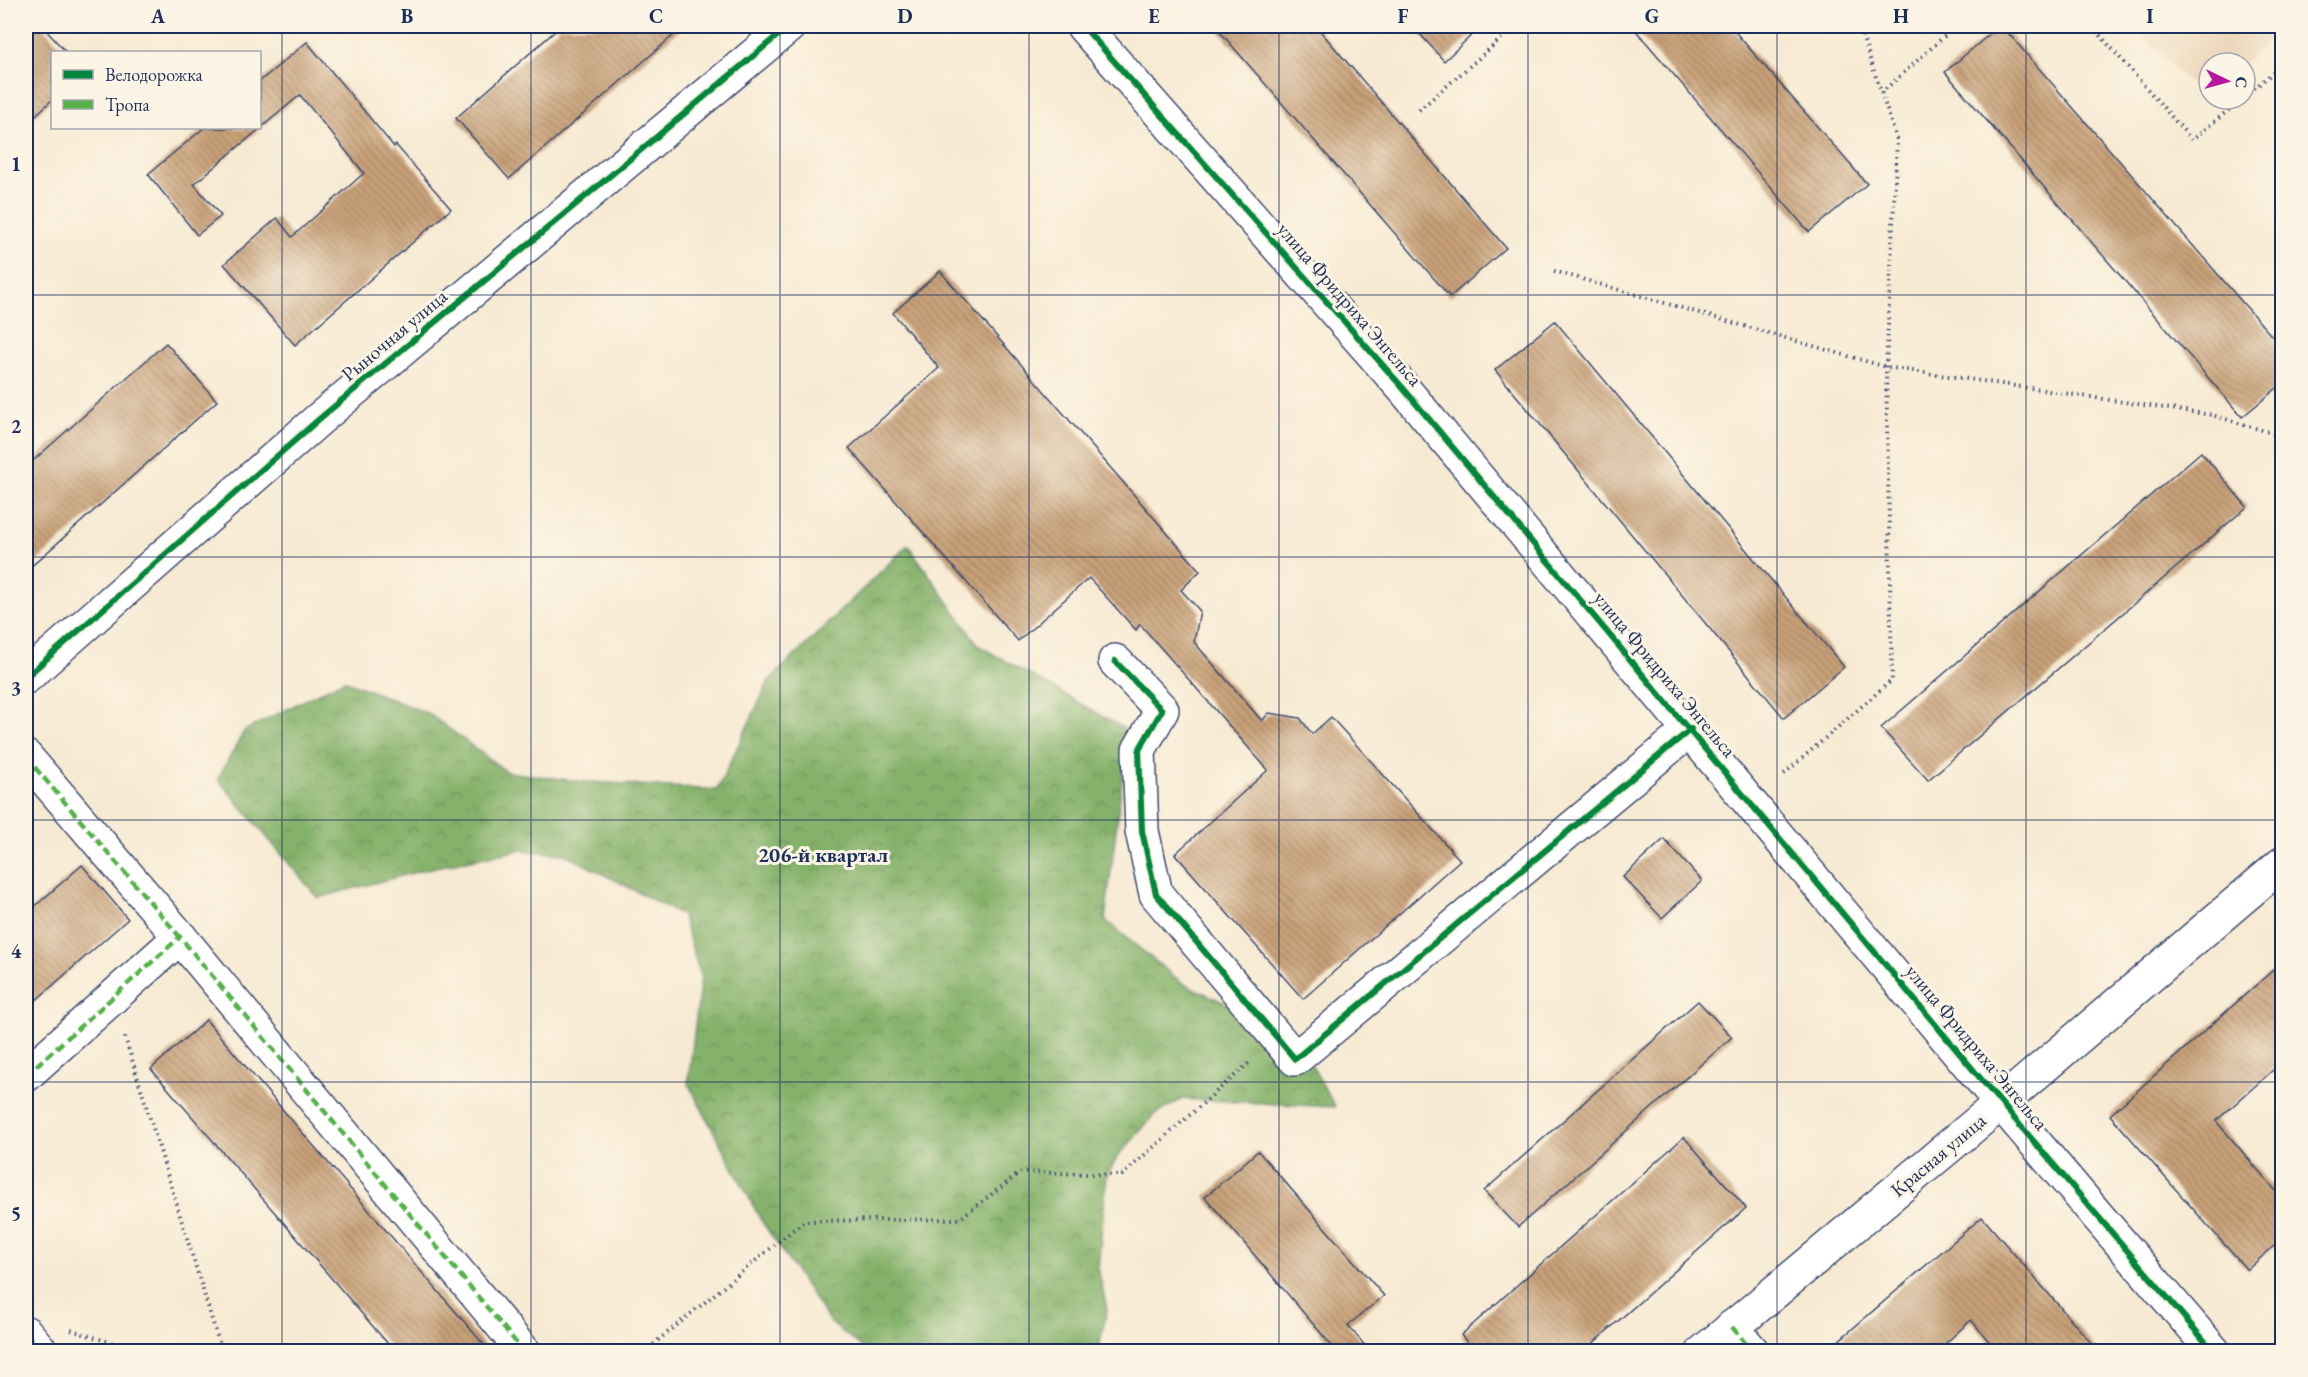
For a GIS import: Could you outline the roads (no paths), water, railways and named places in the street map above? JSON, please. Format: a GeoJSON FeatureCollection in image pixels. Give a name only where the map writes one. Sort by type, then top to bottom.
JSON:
{"type":"FeatureCollection","features":[{"type":"Feature","properties":{"kind":"street","name":"Рыночная улица"},"geometry":{"type":"LineString","coordinates":[[26,677],[318,420],[789,26]]}},
{"type":"Feature","properties":{"kind":"street","name":"улица Фридриха Энгельса"},"geometry":{"type":"LineString","coordinates":[[1083,26],[1403,388],[1691,729],[2001,1103],[2214,1352]]}},
{"type":"Feature","properties":{"kind":"street"},"geometry":{"type":"LineString","coordinates":[[1115,661],[1162,710],[1139,750],[1142,831],[1155,894],[1296,1059],[1691,729]]}},
{"type":"Feature","properties":{"kind":"street"},"geometry":{"type":"LineString","coordinates":[[26,757],[180,937],[524,1352]]}},
{"type":"Feature","properties":{"kind":"street","name":"Красная улица"},"geometry":{"type":"LineString","coordinates":[[1703,1352],[2283,864]]}},
{"type":"Feature","properties":{"kind":"street"},"geometry":{"type":"LineString","coordinates":[[26,1076],[180,937]]}},
{"type":"Feature","properties":{"kind":"street"},"geometry":{"type":"LineString","coordinates":[[1732,1326],[1753,1352]]}},
{"type":"Feature","properties":{"kind":"street"},"geometry":{"type":"LineString","coordinates":[[26,1333],[42,1352]]}},
{"type":"Feature","properties":{"kind":"district","name":"206-й квартал"},"geometry":{"type":"Point","coordinates":[823,854]}}]}
